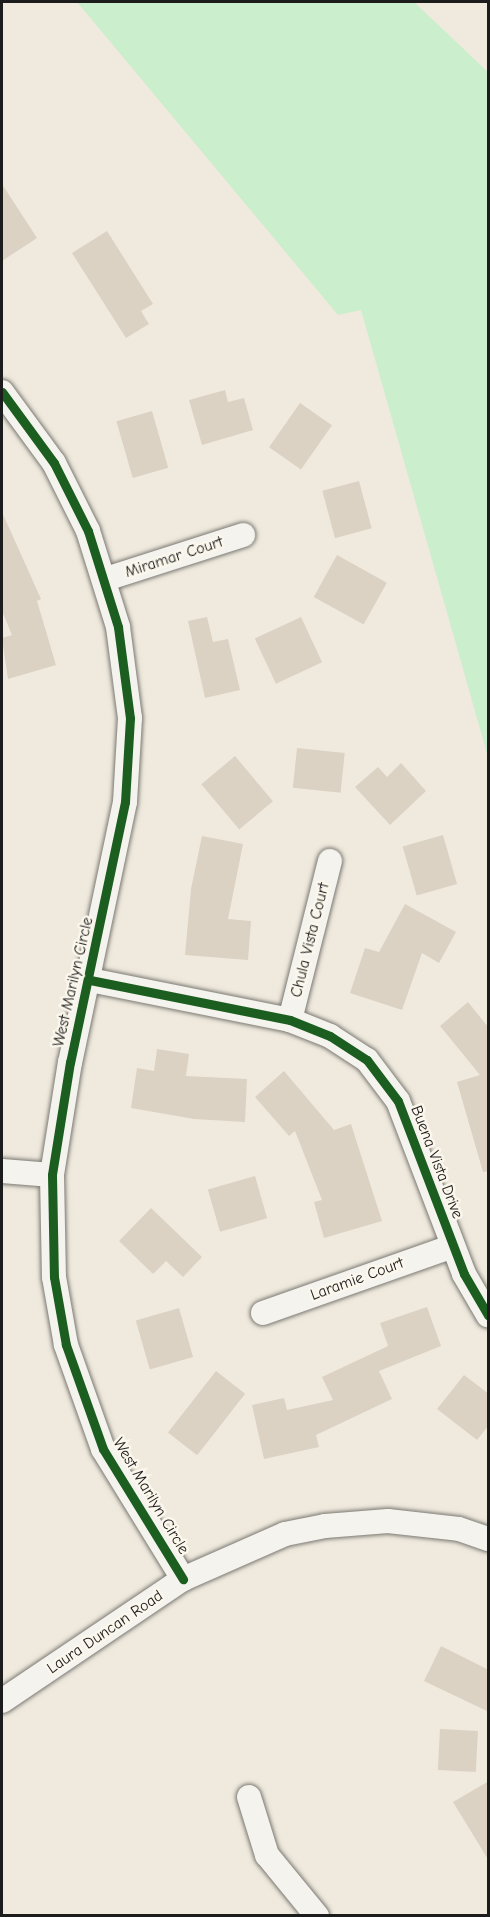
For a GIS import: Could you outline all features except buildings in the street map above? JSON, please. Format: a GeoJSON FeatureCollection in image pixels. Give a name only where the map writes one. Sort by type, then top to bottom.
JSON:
{"type":"FeatureCollection","features":[{"type":"Feature","properties":{"kind":"street","name":"West Marilyn Circle"},"geometry":{"type":"LineString","coordinates":[[2,392],[54,463],[88,531],[106,579],[126,676],[130,749],[125,802],[90,980],[70,1062],[52,1175],[54,1277],[66,1345],[82,1398],[103,1449],[183,1579]]}},
{"type":"Feature","properties":{"kind":"street","name":"Miramar Court"},"geometry":{"type":"LineString","coordinates":[[106,579],[243,536]]}},
{"type":"Feature","properties":{"kind":"street","name":"Chula Vista Court"},"geometry":{"type":"LineString","coordinates":[[290,1020],[330,861]]}},
{"type":"Feature","properties":{"kind":"street","name":"Buena Vista Drive"},"geometry":{"type":"LineString","coordinates":[[90,980],[290,1020],[350,1048],[384,1080],[411,1130],[453,1246],[489,1315]]}},
{"type":"Feature","properties":{"kind":"street"},"geometry":{"type":"LineString","coordinates":[[2,1171],[52,1175]]}},
{"type":"Feature","properties":{"kind":"street","name":"Laramie Court"},"geometry":{"type":"LineString","coordinates":[[263,1313],[453,1246]]}},
{"type":"Feature","properties":{"kind":"street","name":"Laura Duncan Road"},"geometry":{"type":"LineString","coordinates":[[2,1701],[183,1579],[285,1534],[325,1526],[414,1522],[459,1529],[489,1539]]}},
{"type":"Feature","properties":{"kind":"street"},"geometry":{"type":"LineString","coordinates":[[249,1797],[267,1855],[318,1916]]}},
{"type":"Feature","properties":{"kind":"green space"},"geometry":{"type":"Polygon","coordinates":[[[77,2],[414,2],[488,72],[488,757],[361,310],[338,315],[77,2]]]}},
{"type":"Feature","properties":{"kind":"cycle path"},"geometry":{"type":"LineString","coordinates":[[2,392],[54,463],[88,531],[118,627],[130,718],[125,802],[70,1062],[52,1175],[54,1277],[66,1345],[103,1449],[183,1579]]}},
{"type":"Feature","properties":{"kind":"cycle path"},"geometry":{"type":"LineString","coordinates":[[90,980],[290,1020],[330,1036],[367,1060],[398,1101],[464,1274],[488,1315]]}}]}
